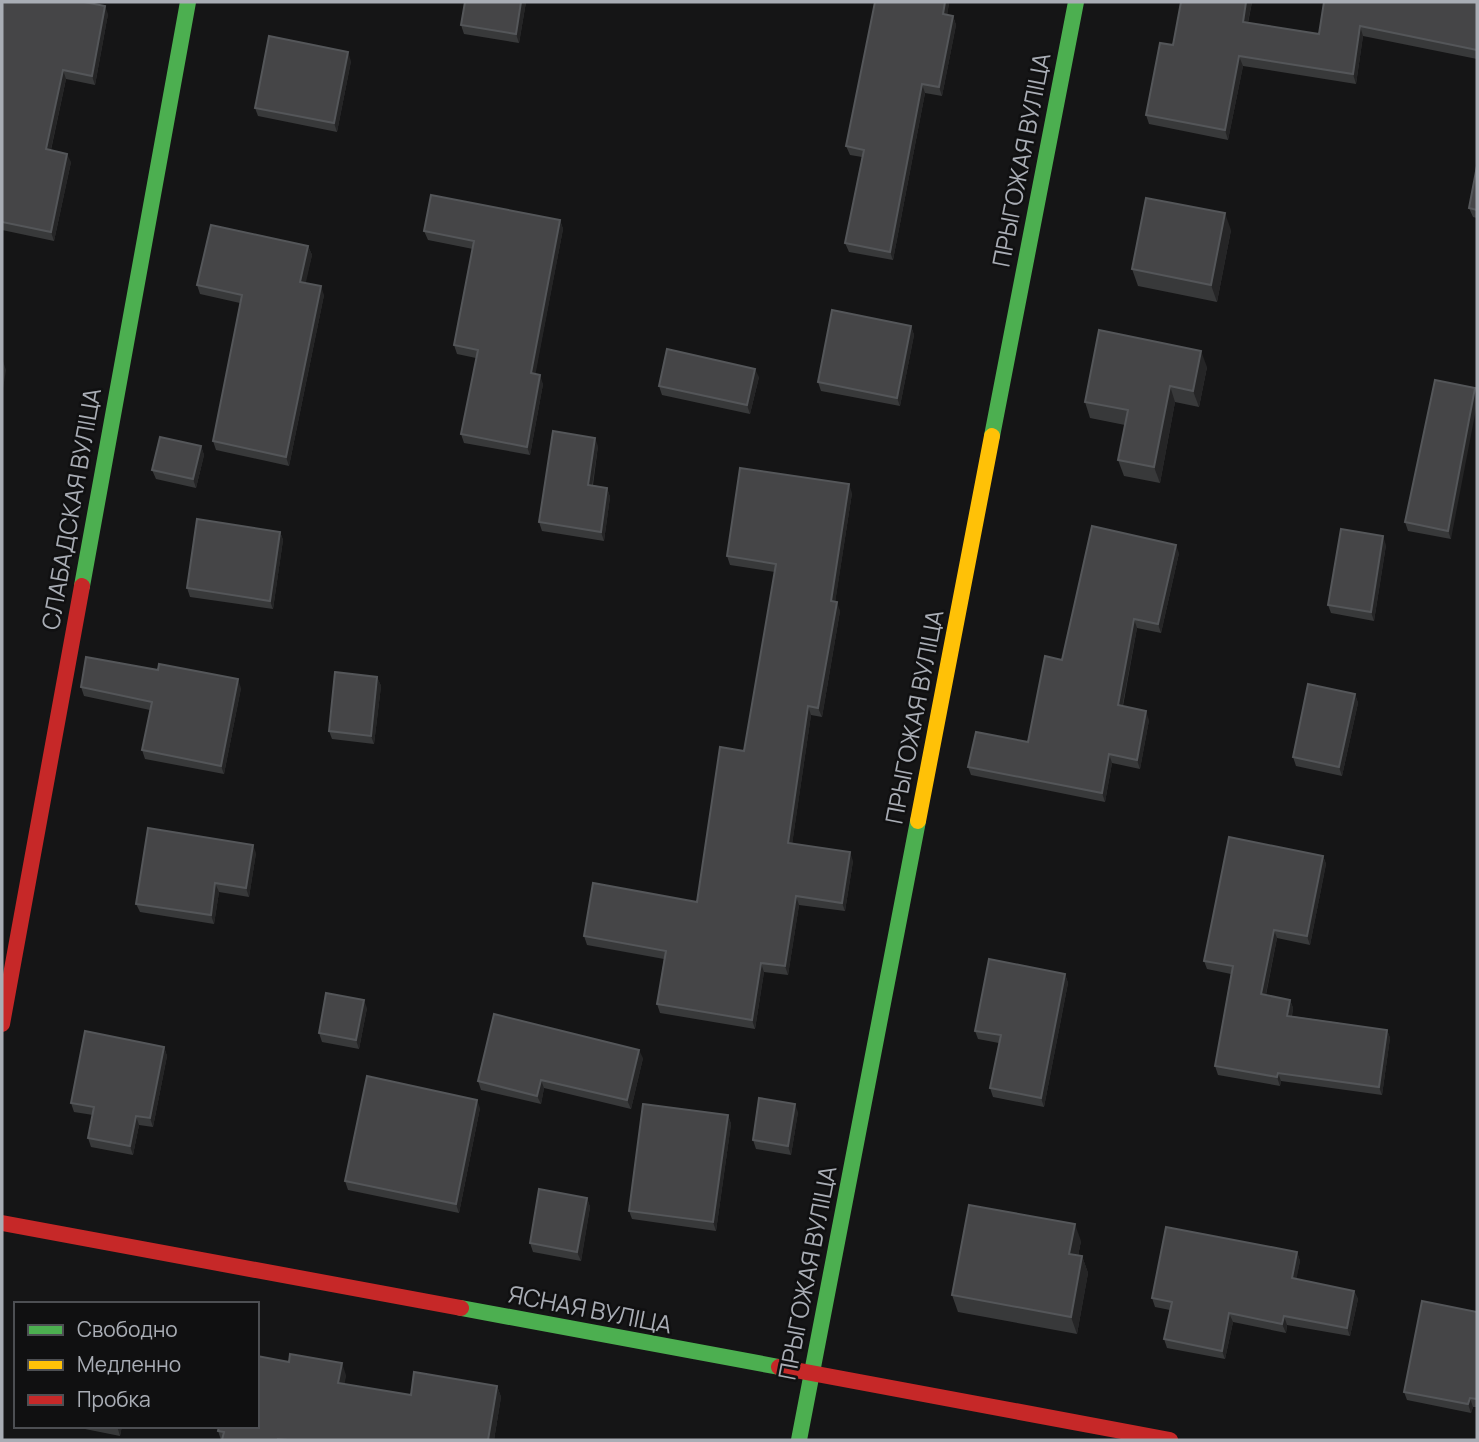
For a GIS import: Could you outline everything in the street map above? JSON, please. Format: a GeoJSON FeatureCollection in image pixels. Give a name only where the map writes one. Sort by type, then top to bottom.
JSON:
{"type":"FeatureCollection","features":[{"type":"Feature","properties":{"kind":"street","name":"СЛАБАДСКАЯ ВУЛІЦА"},"geometry":{"type":"LineString","coordinates":[[2,1024],[188,2]]}},
{"type":"Feature","properties":{"kind":"street","name":"ПРЫГОЖАЯ ВУЛІЦА"},"geometry":{"type":"LineString","coordinates":[[799,1440],[1076,2]]}},
{"type":"Feature","properties":{"kind":"street","name":"ЯСНАЯ ВУЛІЦА"},"geometry":{"type":"LineString","coordinates":[[2,1223],[1170,1440]]}},
{"type":"Feature","properties":{"kind":"building"},"geometry":{"type":"Polygon","coordinates":[[[2,2],[84,2],[105,6],[92,76],[63,70],[46,149],[67,154],[51,232],[2,222],[2,2]]]}},
{"type":"Feature","properties":{"kind":"building"},"geometry":{"type":"Polygon","coordinates":[[[465,2],[521,2],[516,34],[461,25],[465,2]]]}},
{"type":"Feature","properties":{"kind":"building"},"geometry":{"type":"Polygon","coordinates":[[[875,2],[945,2],[943,14],[953,16],[939,87],[922,84],[890,252],[845,243],[864,150],[846,146],[875,2]]]}},
{"type":"Feature","properties":{"kind":"building"},"geometry":{"type":"Polygon","coordinates":[[[1181,2],[1246,2],[1243,22],[1319,34],[1324,2],[1477,2],[1477,50],[1360,26],[1353,74],[1239,56],[1225,130],[1146,115],[1160,43],[1173,45],[1181,2]]]}},
{"type":"Feature","properties":{"kind":"building"},"geometry":{"type":"Polygon","coordinates":[[[269,36],[348,52],[334,123],[255,108],[269,36]]]}},
{"type":"Feature","properties":{"kind":"building"},"geometry":{"type":"Polygon","coordinates":[[[1477,166],[1477,210],[1469,208],[1477,166]]]}},
{"type":"Feature","properties":{"kind":"building"},"geometry":{"type":"Polygon","coordinates":[[[431,195],[560,220],[531,373],[540,375],[527,447],[461,434],[478,350],[454,345],[474,241],[424,231],[431,195]]]}},
{"type":"Feature","properties":{"kind":"building"},"geometry":{"type":"Polygon","coordinates":[[[1146,198],[1225,213],[1211,285],[1132,269],[1146,198]]]}},
{"type":"Feature","properties":{"kind":"building"},"geometry":{"type":"Polygon","coordinates":[[[211,225],[308,246],[300,282],[321,286],[286,457],[213,441],[242,295],[197,285],[211,225]]]}},
{"type":"Feature","properties":{"kind":"building"},"geometry":{"type":"Polygon","coordinates":[[[832,310],[911,326],[897,398],[818,382],[832,310]]]}},
{"type":"Feature","properties":{"kind":"building"},"geometry":{"type":"Polygon","coordinates":[[[1099,330],[1201,351],[1193,391],[1170,386],[1154,467],[1118,460],[1128,410],[1085,402],[1099,330]]]}},
{"type":"Feature","properties":{"kind":"building"},"geometry":{"type":"Polygon","coordinates":[[[667,349],[755,369],[747,405],[659,386],[667,349]]]}},
{"type":"Feature","properties":{"kind":"building"},"geometry":{"type":"Polygon","coordinates":[[[1435,380],[1475,388],[1448,531],[1405,522],[1435,380]]]}},
{"type":"Feature","properties":{"kind":"building"},"geometry":{"type":"Polygon","coordinates":[[[553,431],[595,438],[588,485],[607,488],[601,532],[539,522],[553,431]]]}},
{"type":"Feature","properties":{"kind":"building"},"geometry":{"type":"Polygon","coordinates":[[[160,437],[201,446],[193,479],[152,470],[160,437]]]}},
{"type":"Feature","properties":{"kind":"building"},"geometry":{"type":"Polygon","coordinates":[[[740,468],[849,484],[831,601],[837,602],[818,708],[808,706],[788,843],[850,852],[842,903],[796,896],[785,966],[761,963],[752,1020],[657,1004],[666,951],[584,936],[593,883],[697,902],[720,747],[744,751],[776,564],[727,556],[740,468]]]}},
{"type":"Feature","properties":{"kind":"building"},"geometry":{"type":"Polygon","coordinates":[[[197,519],[280,532],[270,601],[187,588],[197,519]]]}},
{"type":"Feature","properties":{"kind":"building"},"geometry":{"type":"Polygon","coordinates":[[[1092,526],[1176,545],[1158,624],[1134,619],[1118,705],[1146,711],[1137,760],[1109,754],[1102,793],[968,767],[976,732],[1028,742],[1045,656],[1062,660],[1092,526]]]}},
{"type":"Feature","properties":{"kind":"building"},"geometry":{"type":"Polygon","coordinates":[[[1341,529],[1383,536],[1371,612],[1328,605],[1341,529]]]}},
{"type":"Feature","properties":{"kind":"building"},"geometry":{"type":"Polygon","coordinates":[[[86,657],[158,670],[159,664],[238,679],[221,766],[142,750],[152,702],[81,687],[86,657]]]}},
{"type":"Feature","properties":{"kind":"building"},"geometry":{"type":"Polygon","coordinates":[[[335,672],[377,677],[371,736],[329,731],[335,672]]]}},
{"type":"Feature","properties":{"kind":"building"},"geometry":{"type":"Polygon","coordinates":[[[1308,684],[1355,694],[1339,767],[1293,757],[1308,684]]]}},
{"type":"Feature","properties":{"kind":"building"},"geometry":{"type":"Polygon","coordinates":[[[148,828],[253,845],[246,888],[215,883],[211,915],[136,904],[148,828]]]}},
{"type":"Feature","properties":{"kind":"building"},"geometry":{"type":"Polygon","coordinates":[[[1229,837],[1323,856],[1307,936],[1274,930],[1261,994],[1290,1000],[1287,1016],[1387,1030],[1379,1087],[1278,1073],[1277,1077],[1215,1066],[1233,966],[1204,961],[1229,837]]]}},
{"type":"Feature","properties":{"kind":"building"},"geometry":{"type":"Polygon","coordinates":[[[989,959],[1065,974],[1041,1098],[990,1088],[1001,1035],[975,1031],[989,959]]]}},
{"type":"Feature","properties":{"kind":"building"},"geometry":{"type":"Polygon","coordinates":[[[326,993],[364,1000],[356,1040],[319,1033],[326,993]]]}},
{"type":"Feature","properties":{"kind":"building"},"geometry":{"type":"Polygon","coordinates":[[[494,1014],[639,1050],[627,1100],[541,1080],[537,1096],[478,1081],[494,1014]]]}},
{"type":"Feature","properties":{"kind":"building"},"geometry":{"type":"Polygon","coordinates":[[[85,1031],[164,1047],[150,1118],[136,1116],[130,1146],[88,1138],[94,1107],[71,1103],[85,1031]]]}},
{"type":"Feature","properties":{"kind":"building"},"geometry":{"type":"Polygon","coordinates":[[[367,1076],[477,1100],[456,1204],[345,1181],[367,1076]]]}},
{"type":"Feature","properties":{"kind":"building"},"geometry":{"type":"Polygon","coordinates":[[[759,1098],[795,1104],[788,1146],[753,1140],[759,1098]]]}},
{"type":"Feature","properties":{"kind":"building"},"geometry":{"type":"Polygon","coordinates":[[[643,1104],[728,1115],[713,1222],[629,1211],[643,1104]]]}},
{"type":"Feature","properties":{"kind":"building"},"geometry":{"type":"Polygon","coordinates":[[[539,1189],[587,1198],[577,1252],[530,1243],[539,1189]]]}},
{"type":"Feature","properties":{"kind":"building"},"geometry":{"type":"Polygon","coordinates":[[[969,1205],[1075,1224],[1069,1254],[1082,1256],[1071,1317],[952,1295],[969,1205]]]}},
{"type":"Feature","properties":{"kind":"building"},"geometry":{"type":"Polygon","coordinates":[[[1166,1227],[1297,1252],[1292,1278],[1354,1291],[1347,1328],[1284,1316],[1282,1324],[1229,1313],[1222,1351],[1164,1339],[1172,1302],[1152,1298],[1166,1227]]]}},
{"type":"Feature","properties":{"kind":"building"},"geometry":{"type":"Polygon","coordinates":[[[1422,1301],[1477,1312],[1477,1399],[1470,1398],[1468,1404],[1404,1392],[1422,1301]]]}},
{"type":"Feature","properties":{"kind":"building"},"geometry":{"type":"Polygon","coordinates":[[[290,1354],[342,1363],[338,1383],[411,1395],[414,1372],[497,1386],[488,1440],[222,1440],[224,1432],[218,1431],[219,1428],[259,1428],[259,1356],[289,1362],[290,1354]]]}},
{"type":"Feature","properties":{"kind":"traffic: fast"},"geometry":{"type":"LineString","coordinates":[[82,586],[188,2]]}},
{"type":"Feature","properties":{"kind":"traffic: fast"},"geometry":{"type":"LineString","coordinates":[[992,436],[1076,2]]}},
{"type":"Feature","properties":{"kind":"traffic: fast"},"geometry":{"type":"LineString","coordinates":[[799,1440],[918,821]]}},
{"type":"Feature","properties":{"kind":"traffic: fast"},"geometry":{"type":"LineString","coordinates":[[461,1308],[779,1367]]}},
{"type":"Feature","properties":{"kind":"traffic: slow"},"geometry":{"type":"LineString","coordinates":[[918,821],[992,436]]}},
{"type":"Feature","properties":{"kind":"traffic: jam"},"geometry":{"type":"LineString","coordinates":[[2,1024],[82,586]]}},
{"type":"Feature","properties":{"kind":"traffic: jam"},"geometry":{"type":"LineString","coordinates":[[2,1223],[461,1308]]}},
{"type":"Feature","properties":{"kind":"traffic: jam"},"geometry":{"type":"LineString","coordinates":[[779,1367],[1170,1440]]}}]}
